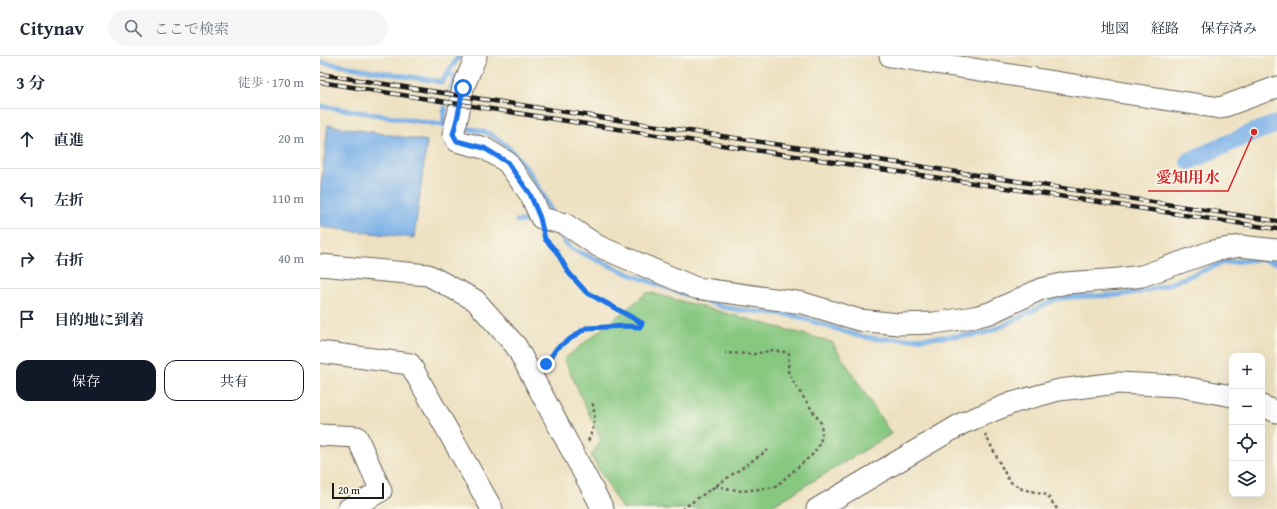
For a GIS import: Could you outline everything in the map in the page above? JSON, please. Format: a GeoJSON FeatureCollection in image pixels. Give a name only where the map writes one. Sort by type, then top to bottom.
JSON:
{"type":"FeatureCollection","features":[{"type":"Feature","properties":{"kind":"street"},"geometry":{"type":"LineString","coordinates":[[476,56],[463,88],[456,124],[457,141],[484,148],[507,162],[530,194],[540,218],[565,224],[598,246],[696,288],[803,303],[859,320],[898,324],[934,323],[990,313],[1041,289],[1066,283],[1142,276],[1213,251],[1240,246],[1277,250]]}},
{"type":"Feature","properties":{"kind":"street"},"geometry":{"type":"LineString","coordinates":[[890,56],[1220,108],[1277,87]]}},
{"type":"Feature","properties":{"kind":"street"},"geometry":{"type":"LineString","coordinates":[[320,265],[428,275],[475,300],[516,346],[604,509]]}},
{"type":"Feature","properties":{"kind":"street"},"geometry":{"type":"LineString","coordinates":[[320,352],[410,364],[492,509]]}},
{"type":"Feature","properties":{"kind":"street"},"geometry":{"type":"LineString","coordinates":[[817,509],[963,423],[1012,403],[1059,390],[1118,383],[1178,386],[1229,395]]}},
{"type":"Feature","properties":{"kind":"street"},"geometry":{"type":"LineString","coordinates":[[1265,407],[1277,412]]}},
{"type":"Feature","properties":{"kind":"street"},"geometry":{"type":"LineString","coordinates":[[320,435],[357,437],[381,491],[348,509]]}},
{"type":"Feature","properties":{"kind":"path"},"geometry":{"type":"LineString","coordinates":[[535,381],[557,348],[586,328],[626,326],[640,327],[642,323],[586,292],[569,273],[556,251],[545,239],[540,218]]}},
{"type":"Feature","properties":{"kind":"path"},"geometry":{"type":"LineString","coordinates":[[715,486],[742,491],[775,487],[813,454],[820,444],[822,433],[821,423],[795,385],[788,371],[789,353],[773,350],[755,354],[725,353]]}},
{"type":"Feature","properties":{"kind":"path"},"geometry":{"type":"LineString","coordinates":[[573,451],[587,443],[593,430],[595,414],[592,401]]}},
{"type":"Feature","properties":{"kind":"path"},"geometry":{"type":"LineString","coordinates":[[976,418],[1008,481],[1022,489],[1047,495],[1057,509]]}},
{"type":"Feature","properties":{"kind":"path"},"geometry":{"type":"LineString","coordinates":[[682,509],[768,450]]}},
{"type":"Feature","properties":{"kind":"green space"},"geometry":{"type":"Polygon","coordinates":[[[648,292],[832,342],[891,434],[767,509],[622,509],[591,456],[601,440],[564,359],[648,292]]]}},
{"type":"Feature","properties":{"kind":"water"},"geometry":{"type":"Polygon","coordinates":[[[328,125],[427,141],[414,238],[320,227],[320,195],[328,125]]]}},
{"type":"Feature","properties":{"kind":"waterway"},"geometry":{"type":"LineString","coordinates":[[447,74],[459,56]]}},
{"type":"Feature","properties":{"kind":"waterway"},"geometry":{"type":"LineString","coordinates":[[320,62],[442,82],[447,74],[457,77],[451,88]]}},
{"type":"Feature","properties":{"kind":"waterway"},"geometry":{"type":"LineString","coordinates":[[320,106],[450,126]]}},
{"type":"Feature","properties":{"kind":"waterway"},"geometry":{"type":"LineString","coordinates":[[443,125],[445,108]]}},
{"type":"Feature","properties":{"kind":"waterway"},"geometry":{"type":"LineString","coordinates":[[1189,161],[1254,132],[1277,124]]}},
{"type":"Feature","properties":{"kind":"waterway"},"geometry":{"type":"LineString","coordinates":[[459,127],[488,133],[512,151],[528,171],[542,193],[553,216]]}},
{"type":"Feature","properties":{"kind":"waterway"},"geometry":{"type":"LineString","coordinates":[[517,221],[525,221],[532,216]]}},
{"type":"Feature","properties":{"kind":"waterway"},"geometry":{"type":"LineString","coordinates":[[559,228],[564,242],[570,248],[629,274],[686,295]]}},
{"type":"Feature","properties":{"kind":"waterway"},"geometry":{"type":"LineString","coordinates":[[693,297],[723,307],[796,316],[859,336],[878,339],[911,339],[974,335],[988,332],[1056,299],[1140,292],[1167,285],[1222,263],[1260,259],[1277,263]]}},
{"type":"Feature","properties":{"kind":"railway"},"geometry":{"type":"LineString","coordinates":[[320,74],[1277,221]]}},
{"type":"Feature","properties":{"kind":"railway"},"geometry":{"type":"LineString","coordinates":[[320,82],[662,136],[1277,229]]}},
{"type":"Feature","properties":{"kind":"place","name":"愛知用水"},"geometry":{"type":"Point","coordinates":[1254,132]}},
{"type":"Feature","properties":{"kind":"route"},"geometry":{"type":"LineString","coordinates":[[463,88],[453,134],[457,141],[484,148],[507,162],[530,194],[540,218],[545,239],[556,251],[569,273],[586,292],[642,323],[640,327],[626,326],[586,328],[557,348],[546,364]]}}]}
